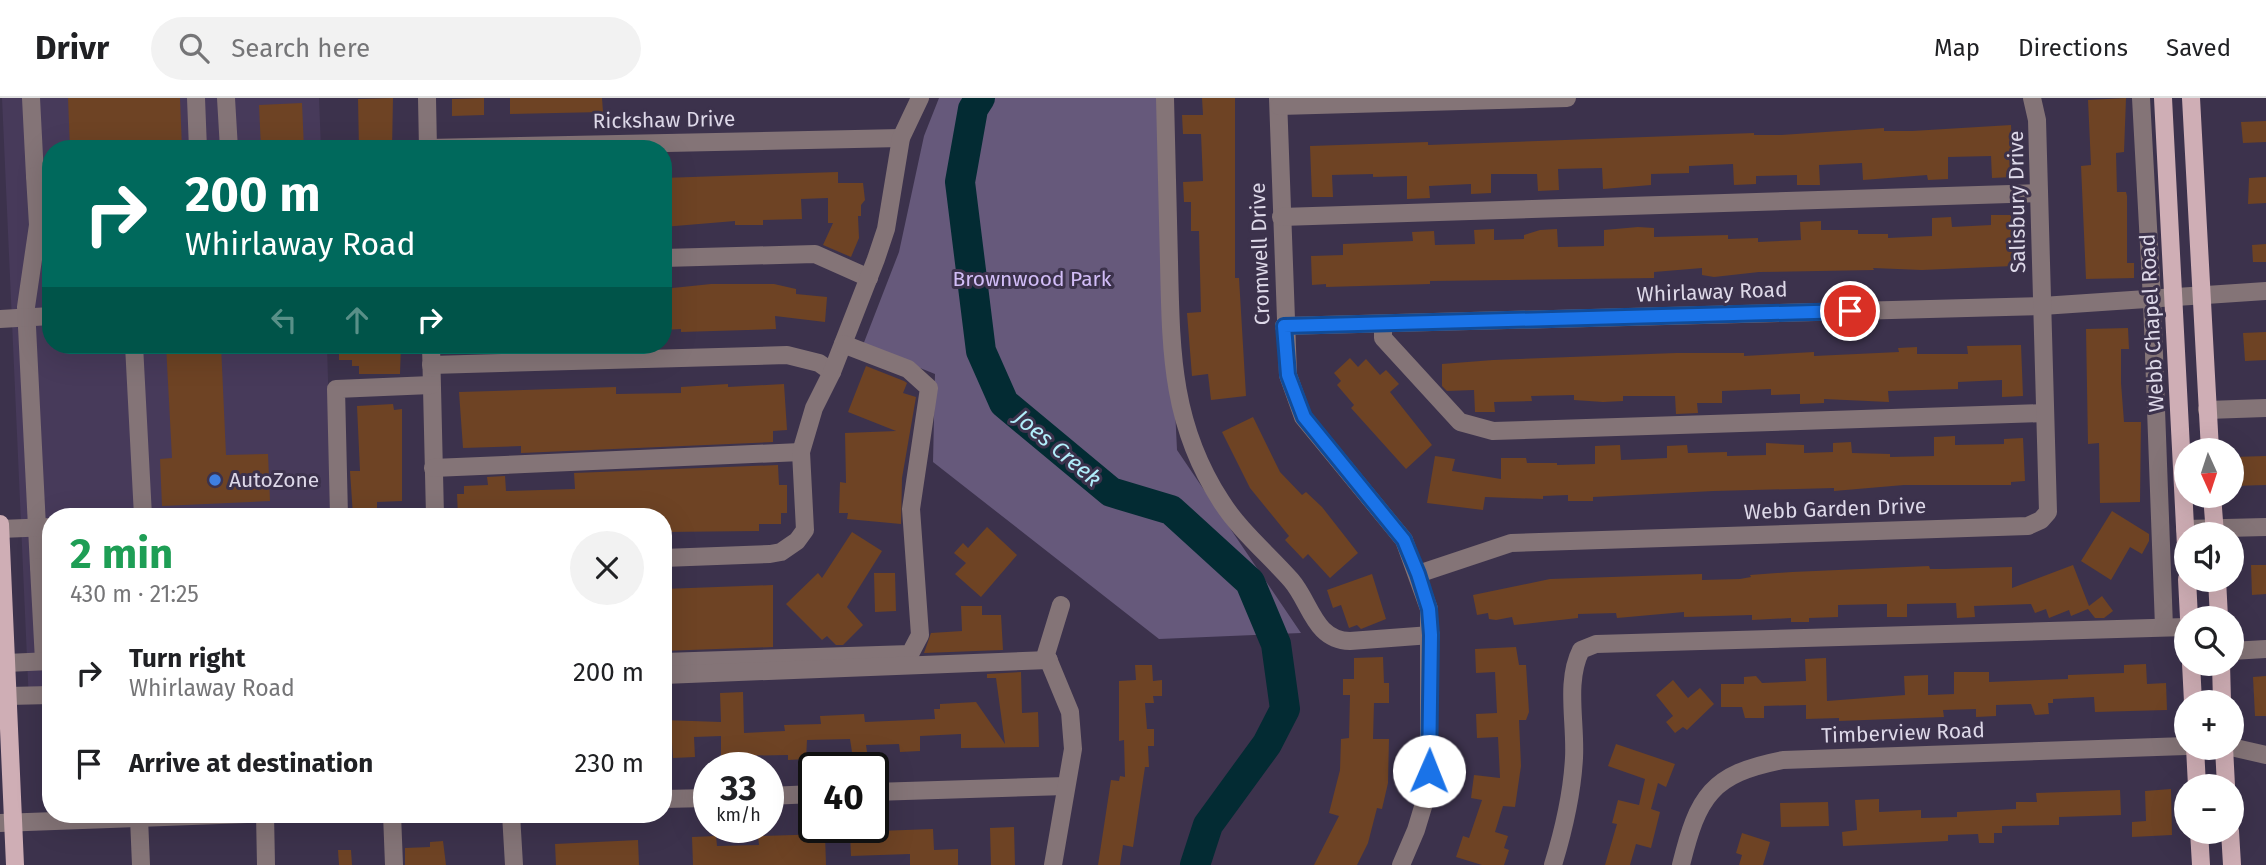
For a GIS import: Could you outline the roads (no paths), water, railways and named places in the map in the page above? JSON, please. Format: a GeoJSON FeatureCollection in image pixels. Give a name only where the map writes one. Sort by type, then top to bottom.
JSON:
{"type":"FeatureCollection","features":[{"type":"Feature","properties":{"kind":"main road","name":"Webb Chapel Road"},"geometry":{"type":"LineString","coordinates":[[2163,98],[2184,522]]}},
{"type":"Feature","properties":{"kind":"main road"},"geometry":{"type":"LineString","coordinates":[[2191,98],[2209,438]]}},
{"type":"Feature","properties":{"kind":"main road"},"geometry":{"type":"LineString","coordinates":[[0,524],[8,696],[7,823],[15,865]]}},
{"type":"Feature","properties":{"kind":"main road"},"geometry":{"type":"LineString","coordinates":[[2200,844],[2201,865]]}},
{"type":"Feature","properties":{"kind":"main road"},"geometry":{"type":"LineString","coordinates":[[2231,844],[2232,865]]}},
{"type":"Feature","properties":{"kind":"street"},"geometry":{"type":"LineString","coordinates":[[32,98],[42,169]]}},
{"type":"Feature","properties":{"kind":"street"},"geometry":{"type":"LineString","coordinates":[[196,98],[198,140]]}},
{"type":"Feature","properties":{"kind":"street"},"geometry":{"type":"LineString","coordinates":[[226,98],[228,140]]}},
{"type":"Feature","properties":{"kind":"street"},"geometry":{"type":"LineString","coordinates":[[427,98],[428,140]]}},
{"type":"Feature","properties":{"kind":"street"},"geometry":{"type":"LineString","coordinates":[[672,558],[769,554],[781,552],[797,541],[806,523],[801,452],[814,408],[832,372],[886,229],[901,138],[920,98]]}},
{"type":"Feature","properties":{"kind":"street"},"geometry":{"type":"LineString","coordinates":[[1165,98],[1173,372],[1192,450],[1222,504],[1293,583],[1303,596],[1317,626],[1326,633],[1339,640],[1350,641],[1431,635]]}},
{"type":"Feature","properties":{"kind":"street"},"geometry":{"type":"LineString","coordinates":[[1279,102],[1567,98]]}},
{"type":"Feature","properties":{"kind":"street","name":"Salisbury Drive"},"geometry":{"type":"LineString","coordinates":[[2032,98],[2038,120],[2042,306]]}},
{"type":"Feature","properties":{"kind":"street"},"geometry":{"type":"LineString","coordinates":[[2141,98],[2152,300],[2164,628]]}},
{"type":"Feature","properties":{"kind":"street","name":"Cromwell Drive"},"geometry":{"type":"LineString","coordinates":[[1279,102],[1284,326],[1288,375],[1304,417],[1404,540],[1429,609],[1429,787],[1416,830],[1401,865]]}},
{"type":"Feature","properties":{"kind":"street","name":"Rickshaw Drive"},"geometry":{"type":"LineString","coordinates":[[672,143],[901,138]]}},
{"type":"Feature","properties":{"kind":"street"},"geometry":{"type":"LineString","coordinates":[[42,186],[26,318],[42,508]]}},
{"type":"Feature","properties":{"kind":"street"},"geometry":{"type":"LineString","coordinates":[[1282,217],[2039,193]]}},
{"type":"Feature","properties":{"kind":"street"},"geometry":{"type":"LineString","coordinates":[[672,258],[815,254],[869,278]]}},
{"type":"Feature","properties":{"kind":"street","name":"Whirlaway Road"},"geometry":{"type":"LineString","coordinates":[[1284,326],[2042,306],[2266,291]]}},
{"type":"Feature","properties":{"kind":"street","name":"Webb Garden Drive"},"geometry":{"type":"LineString","coordinates":[[1418,574],[1511,543],[2028,526],[2041,520],[2048,512],[2042,306]]}},
{"type":"Feature","properties":{"kind":"street"},"geometry":{"type":"LineString","coordinates":[[0,319],[42,317]]}},
{"type":"Feature","properties":{"kind":"street"},"geometry":{"type":"LineString","coordinates":[[1382,324],[1383,338],[1460,422],[1493,432],[2045,413]]}},
{"type":"Feature","properties":{"kind":"street"},"geometry":{"type":"LineString","coordinates":[[672,662],[910,654],[920,635],[911,509],[929,388],[908,369],[843,344]]}},
{"type":"Feature","properties":{"kind":"street"},"geometry":{"type":"LineString","coordinates":[[134,354],[143,508]]}},
{"type":"Feature","properties":{"kind":"street"},"geometry":{"type":"LineString","coordinates":[[431,354],[435,508]]}},
{"type":"Feature","properties":{"kind":"street"},"geometry":{"type":"LineString","coordinates":[[431,365],[787,355],[818,363],[832,372]]}},
{"type":"Feature","properties":{"kind":"street"},"geometry":{"type":"LineString","coordinates":[[339,508],[336,389],[431,385]]}},
{"type":"Feature","properties":{"kind":"street"},"geometry":{"type":"LineString","coordinates":[[2207,410],[2266,408]]}},
{"type":"Feature","properties":{"kind":"street"},"geometry":{"type":"LineString","coordinates":[[433,468],[801,452]]}},
{"type":"Feature","properties":{"kind":"street"},"geometry":{"type":"LineString","coordinates":[[0,529],[42,527]]}},
{"type":"Feature","properties":{"kind":"street"},"geometry":{"type":"LineString","coordinates":[[2244,529],[2266,527]]}},
{"type":"Feature","properties":{"kind":"street"},"geometry":{"type":"LineString","coordinates":[[1053,865],[1073,749],[1070,712],[1046,654],[1051,630],[1061,605]]}},
{"type":"Feature","properties":{"kind":"street"},"geometry":{"type":"LineString","coordinates":[[1553,865],[1567,818],[1574,757],[1573,666],[1581,650],[1596,644],[2174,628]]}},
{"type":"Feature","properties":{"kind":"street"},"geometry":{"type":"LineString","coordinates":[[2244,650],[2266,649]]}},
{"type":"Feature","properties":{"kind":"street"},"geometry":{"type":"LineString","coordinates":[[672,675],[1049,660]]}},
{"type":"Feature","properties":{"kind":"street"},"geometry":{"type":"LineString","coordinates":[[6,663],[42,661]]}},
{"type":"Feature","properties":{"kind":"street"},"geometry":{"type":"LineString","coordinates":[[8,696],[42,695]]}},
{"type":"Feature","properties":{"kind":"street","name":"Timberview Road"},"geometry":{"type":"LineString","coordinates":[[1681,865],[1700,805],[1716,786],[1750,767],[1783,760],[2174,746]]}},
{"type":"Feature","properties":{"kind":"street"},"geometry":{"type":"LineString","coordinates":[[2244,750],[2266,755]]}},
{"type":"Feature","properties":{"kind":"street"},"geometry":{"type":"LineString","coordinates":[[889,792],[1066,786]]}},
{"type":"Feature","properties":{"kind":"street"},"geometry":{"type":"LineString","coordinates":[[672,799],[693,798]]}},
{"type":"Feature","properties":{"kind":"street"},"geometry":{"type":"LineString","coordinates":[[7,823],[42,822]]}},
{"type":"Feature","properties":{"kind":"street"},"geometry":{"type":"LineString","coordinates":[[139,823],[141,865]]}},
{"type":"Feature","properties":{"kind":"street"},"geometry":{"type":"LineString","coordinates":[[265,823],[266,865]]}},
{"type":"Feature","properties":{"kind":"street"},"geometry":{"type":"LineString","coordinates":[[393,823],[394,865]]}},
{"type":"Feature","properties":{"kind":"street"},"geometry":{"type":"LineString","coordinates":[[512,823],[514,865]]}},
{"type":"Feature","properties":{"kind":"waterway","name":"Joes Creek"},"geometry":{"type":"LineString","coordinates":[[980,98],[973,109],[960,182],[981,351],[1004,403],[1111,492],[1171,510],[1250,582],[1276,644],[1285,709],[1267,744],[1208,825],[1195,865]]}},
{"type":"Feature","properties":{"kind":"place","name":"AutoZone"},"geometry":{"type":"Point","coordinates":[215,480]}},
{"type":"Feature","properties":{"kind":"park label","name":"Brownwood Park"},"geometry":{"type":"Point","coordinates":[1032,279]}}]}
